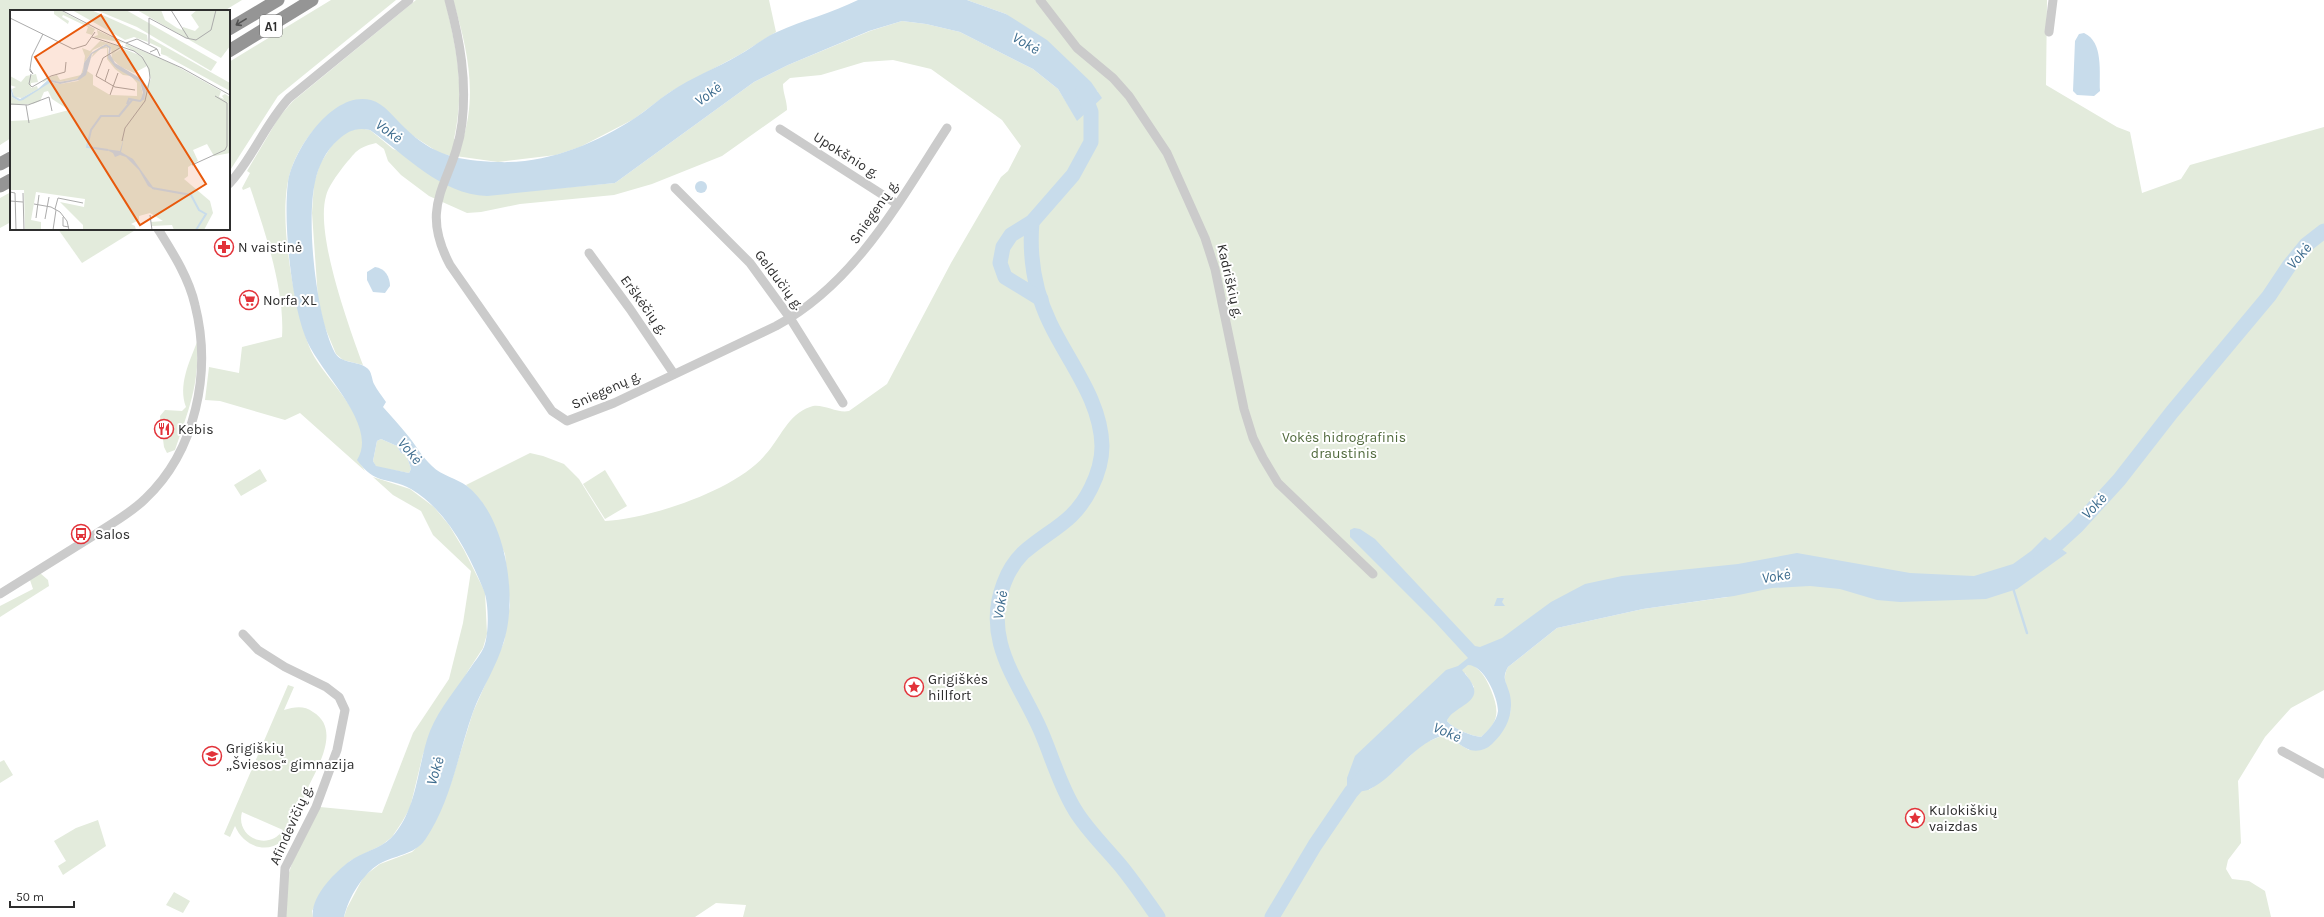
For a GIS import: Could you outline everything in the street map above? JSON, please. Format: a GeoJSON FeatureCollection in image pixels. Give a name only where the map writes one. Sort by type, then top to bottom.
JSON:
{"type":"FeatureCollection","features":[{"type":"Feature","properties":{"kind":"highway","name":"A1"},"geometry":{"type":"LineString","coordinates":[[230,28],[278,0]]}},
{"type":"Feature","properties":{"kind":"highway","name":"A1"},"geometry":{"type":"LineString","coordinates":[[230,50],[312,0]]}},
{"type":"Feature","properties":{"kind":"highway"},"geometry":{"type":"LineString","coordinates":[[0,164],[10,159]]}},
{"type":"Feature","properties":{"kind":"highway"},"geometry":{"type":"LineString","coordinates":[[0,186],[10,181]]}},
{"type":"Feature","properties":{"kind":"street"},"geometry":{"type":"LineString","coordinates":[[230,183],[250,157],[275,114],[289,98],[409,0]]}},
{"type":"Feature","properties":{"kind":"street","name":"Sniegenų g."},"geometry":{"type":"LineString","coordinates":[[449,0],[461,47],[464,79],[462,124],[458,144],[436,204],[437,228],[440,244],[450,265],[552,411],[567,422],[674,374],[790,318],[852,266],[872,241],[947,128]]}},
{"type":"Feature","properties":{"kind":"street","name":"Kadriškių g."},"geometry":{"type":"LineString","coordinates":[[1040,0],[1077,48],[1113,78],[1129,96],[1167,153],[1205,238],[1215,269],[1244,409],[1253,438],[1263,458],[1278,483],[1373,574]]}},
{"type":"Feature","properties":{"kind":"street"},"geometry":{"type":"LineString","coordinates":[[2049,32],[2053,0]]}},
{"type":"Feature","properties":{"kind":"street","name":"Upokšnio g."},"geometry":{"type":"LineString","coordinates":[[780,130],[897,204]]}},
{"type":"Feature","properties":{"kind":"street","name":"Geldučių g."},"geometry":{"type":"LineString","coordinates":[[675,188],[750,263],[790,318],[843,403]]}},
{"type":"Feature","properties":{"kind":"street"},"geometry":{"type":"LineString","coordinates":[[0,594],[116,521],[144,500],[166,475],[182,448],[192,420],[200,390],[203,366],[201,335],[195,304],[186,280],[159,230]]}},
{"type":"Feature","properties":{"kind":"street","name":"Erškėčių g."},"geometry":{"type":"LineString","coordinates":[[589,253],[630,309],[674,374]]}},
{"type":"Feature","properties":{"kind":"street","name":"Afindevičių g."},"geometry":{"type":"LineString","coordinates":[[243,634],[258,650],[326,687],[339,697],[345,710],[337,750],[316,807],[285,868],[282,917]]}},
{"type":"Feature","properties":{"kind":"street"},"geometry":{"type":"LineString","coordinates":[[2282,751],[2324,774]]}},
{"type":"Feature","properties":{"kind":"green space"},"geometry":{"type":"Polygon","coordinates":[[[0,0],[242,0],[226,10],[10,10],[10,139],[0,145],[0,0]]]}},
{"type":"Feature","properties":{"kind":"green space"},"geometry":{"type":"Polygon","coordinates":[[[331,0],[396,0],[278,96],[230,170],[230,61],[331,0]]]}},
{"type":"Feature","properties":{"kind":"green space"},"geometry":{"type":"Polygon","coordinates":[[[416,0],[445,0],[458,69],[459,103],[454,139],[462,142],[467,124],[469,106],[469,71],[463,35],[453,0],[769,0],[776,32],[739,55],[670,92],[634,119],[580,147],[556,155],[498,162],[441,154],[357,100],[345,105],[325,119],[316,128],[301,147],[291,170],[287,188],[285,209],[289,258],[298,307],[309,346],[315,359],[347,401],[356,416],[362,431],[363,446],[358,460],[365,471],[300,413],[285,420],[220,401],[205,400],[209,367],[239,373],[242,347],[282,337],[280,300],[273,261],[250,187],[243,190],[242,188],[250,173],[247,171],[279,117],[293,101],[416,0]]]}},
{"type":"Feature","properties":{"kind":"green space","name":"Vokės hidrografinis draustinis"},"geometry":{"type":"Polygon","coordinates":[[[967,0],[2047,0],[2046,85],[2117,127],[2130,132],[2142,193],[2181,179],[2190,165],[2324,127],[2324,690],[2291,708],[2265,737],[2238,781],[2241,843],[2228,860],[2226,869],[2232,879],[2249,881],[2265,891],[2271,917],[743,917],[746,905],[716,903],[695,917],[344,917],[347,908],[364,876],[380,864],[412,852],[424,841],[451,783],[473,712],[504,642],[510,605],[505,554],[481,501],[466,485],[530,453],[564,464],[579,479],[605,521],[644,515],[691,500],[734,480],[752,468],[765,455],[790,421],[802,410],[819,406],[839,411],[849,411],[887,384],[951,263],[1001,177],[1008,171],[1021,146],[1002,120],[931,69],[893,60],[864,62],[821,75],[790,78],[783,84],[787,110],[722,156],[652,184],[614,195],[520,204],[481,212],[467,213],[429,196],[401,175],[388,161],[384,149],[376,143],[369,145],[357,151],[336,177],[327,192],[324,213],[325,233],[335,280],[363,365],[343,360],[336,354],[324,325],[318,299],[312,213],[314,183],[320,164],[332,145],[346,132],[359,128],[370,130],[393,149],[515,192],[615,183],[754,82],[788,65],[870,31],[902,21],[926,24],[960,32],[1033,69],[1058,89],[1073,113],[1098,92],[1006,14],[967,0]],[[1584,594],[1473,665],[1486,679],[1491,690],[1496,710],[1495,721],[1481,737],[1463,732],[1447,721],[1448,717],[1474,687],[1465,673],[1369,790],[1393,772],[1422,744],[1444,735],[1469,750],[1510,714],[1510,700],[1505,683],[1508,667],[1557,628],[1643,609],[1728,597],[1584,594]]]}},
{"type":"Feature","properties":{"kind":"green space"},"geometry":{"type":"Polygon","coordinates":[[[10,193],[10,223],[0,228],[0,198],[10,193]]]}},
{"type":"Feature","properties":{"kind":"green space"},"geometry":{"type":"Polygon","coordinates":[[[59,230],[135,230],[82,263],[59,230]]]}},
{"type":"Feature","properties":{"kind":"green space"},"geometry":{"type":"Polygon","coordinates":[[[197,342],[197,371],[192,397],[175,450],[167,453],[164,447],[160,416],[165,410],[182,411],[186,407],[183,391],[184,382],[197,342]]]}},
{"type":"Feature","properties":{"kind":"green space"},"geometry":{"type":"Polygon","coordinates":[[[381,439],[397,446],[401,453],[406,454],[411,469],[409,473],[376,467],[373,461],[377,441],[381,439]]]}},
{"type":"Feature","properties":{"kind":"green space"},"geometry":{"type":"Polygon","coordinates":[[[260,469],[267,481],[241,496],[234,485],[260,469]]]}},
{"type":"Feature","properties":{"kind":"green space"},"geometry":{"type":"Polygon","coordinates":[[[605,470],[627,506],[605,519],[583,484],[605,470]]]}},
{"type":"Feature","properties":{"kind":"green space"},"geometry":{"type":"Polygon","coordinates":[[[373,477],[410,489],[434,507],[449,525],[464,550],[485,592],[487,634],[483,648],[468,671],[423,754],[410,808],[392,837],[382,845],[350,861],[339,871],[325,887],[312,911],[313,917],[286,917],[288,876],[294,857],[320,807],[382,813],[413,733],[449,679],[463,623],[471,571],[433,535],[421,511],[393,495],[373,477]]]}},
{"type":"Feature","properties":{"kind":"green space"},"geometry":{"type":"Polygon","coordinates":[[[40,573],[48,580],[49,586],[0,617],[0,606],[33,589],[30,580],[40,573]]]}},
{"type":"Feature","properties":{"kind":"green space"},"geometry":{"type":"Polygon","coordinates":[[[288,685],[294,687],[284,710],[295,707],[306,708],[313,712],[322,720],[326,729],[326,740],[320,763],[305,794],[293,825],[282,841],[269,847],[255,846],[249,843],[243,838],[235,826],[230,837],[224,834],[288,685]],[[242,812],[241,821],[243,828],[254,839],[262,841],[269,840],[277,837],[283,830],[242,812]]]}},
{"type":"Feature","properties":{"kind":"green space"},"geometry":{"type":"Polygon","coordinates":[[[4,760],[13,775],[0,783],[0,762],[4,760]]]}},
{"type":"Feature","properties":{"kind":"green space"},"geometry":{"type":"Polygon","coordinates":[[[98,820],[106,846],[63,875],[58,866],[66,861],[54,841],[76,828],[98,820]]]}},
{"type":"Feature","properties":{"kind":"green space"},"geometry":{"type":"Polygon","coordinates":[[[174,892],[190,901],[183,913],[166,905],[174,892]]]}},
{"type":"Feature","properties":{"kind":"water"},"geometry":{"type":"Polygon","coordinates":[[[858,0],[967,0],[1006,14],[1047,40],[1091,82],[1102,98],[1077,121],[1058,89],[1033,69],[960,32],[926,24],[902,21],[869,31],[788,65],[754,82],[615,183],[487,196],[470,194],[439,181],[411,162],[370,130],[365,129],[352,130],[345,134],[326,154],[318,171],[312,200],[312,244],[318,293],[328,337],[338,357],[366,367],[369,370],[374,384],[386,402],[383,407],[406,433],[428,463],[440,472],[467,486],[480,500],[491,517],[500,537],[509,580],[510,602],[508,623],[501,650],[473,712],[448,794],[434,825],[425,840],[421,845],[410,852],[379,864],[367,874],[353,894],[344,917],[313,917],[315,901],[319,893],[331,878],[355,858],[387,842],[400,827],[412,801],[430,731],[444,706],[483,650],[487,635],[488,619],[486,597],[478,577],[464,548],[446,521],[424,498],[411,489],[370,474],[357,460],[362,446],[360,430],[354,414],[321,365],[305,336],[296,302],[289,260],[287,238],[287,198],[291,169],[306,139],[329,113],[343,104],[357,99],[371,100],[380,104],[425,145],[447,155],[471,160],[498,162],[534,160],[552,156],[587,144],[620,127],[678,87],[731,60],[772,34],[858,0]],[[381,439],[377,441],[373,461],[376,466],[409,473],[411,469],[406,454],[401,453],[397,446],[381,439]]]}},
{"type":"Feature","properties":{"kind":"water"},"geometry":{"type":"Polygon","coordinates":[[[2084,33],[2095,43],[2098,51],[2100,91],[2094,96],[2077,95],[2073,91],[2075,41],[2079,34],[2084,33]]]}},
{"type":"Feature","properties":{"kind":"water"},"geometry":{"type":"Polygon","coordinates":[[[699,181],[703,181],[707,187],[703,193],[699,193],[695,189],[695,185],[699,181]]]}},
{"type":"Feature","properties":{"kind":"water"},"geometry":{"type":"Polygon","coordinates":[[[375,267],[382,269],[388,276],[390,286],[385,293],[373,292],[367,280],[367,272],[375,267]]]}},
{"type":"Feature","properties":{"kind":"water"},"geometry":{"type":"Polygon","coordinates":[[[1354,528],[1360,529],[1375,539],[1475,646],[1480,647],[1502,638],[1551,602],[1585,584],[1622,576],[1738,564],[1797,553],[1910,573],[1974,576],[2013,564],[2031,551],[2045,537],[2067,553],[2017,589],[1986,599],[1900,602],[1877,600],[1840,589],[1810,586],[1772,588],[1734,596],[1643,609],[1557,628],[1508,667],[1505,675],[1505,681],[1510,695],[1510,715],[1505,728],[1490,746],[1482,750],[1470,750],[1444,735],[1423,746],[1380,783],[1368,790],[1351,792],[1347,788],[1347,778],[1355,756],[1446,670],[1458,666],[1468,658],[1435,622],[1350,537],[1350,530],[1354,528]],[[1468,665],[1462,670],[1472,684],[1474,692],[1473,697],[1454,712],[1447,721],[1463,732],[1481,737],[1494,722],[1498,711],[1493,690],[1485,676],[1474,666],[1468,665]]]}},
{"type":"Feature","properties":{"kind":"water"},"geometry":{"type":"Polygon","coordinates":[[[1497,598],[1504,598],[1502,602],[1505,606],[1494,606],[1497,598]]]}},
{"type":"Feature","properties":{"kind":"waterway","name":"Vokė"},"geometry":{"type":"LineString","coordinates":[[1041,299],[1005,277],[1000,263],[1003,247],[1011,235],[1032,222],[1073,175],[1091,142],[1091,112],[1083,91]]}},
{"type":"Feature","properties":{"kind":"waterway","name":"Vokė"},"geometry":{"type":"LineString","coordinates":[[1032,222],[1031,248],[1036,286],[1050,323],[1090,397],[1100,429],[1102,452],[1096,478],[1077,510],[1061,525],[1023,553],[1009,571],[998,604],[997,623],[1000,641],[1013,676],[1040,729],[1069,800],[1091,831],[1125,871],[1158,917]]}},
{"type":"Feature","properties":{"kind":"waterway","name":"Vokė"},"geometry":{"type":"LineString","coordinates":[[2041,559],[2077,526],[2119,480],[2172,412],[2269,296],[2289,266],[2306,245],[2324,231]]}},
{"type":"Feature","properties":{"kind":"waterway"},"geometry":{"type":"LineString","coordinates":[[2013,588],[2027,633]]}},
{"type":"Feature","properties":{"kind":"waterway","name":"Vokė"},"geometry":{"type":"LineString","coordinates":[[1272,917],[1315,845],[1351,792],[1365,776]]}},
{"type":"Feature","properties":{"kind":"place","name":"N vaistinė"},"geometry":{"type":"Point","coordinates":[224,247]}},
{"type":"Feature","properties":{"kind":"place","name":"Norfa XL"},"geometry":{"type":"Point","coordinates":[249,300]}},
{"type":"Feature","properties":{"kind":"place","name":"Kebis"},"geometry":{"type":"Point","coordinates":[164,429]}},
{"type":"Feature","properties":{"kind":"place","name":"Salos"},"geometry":{"type":"Point","coordinates":[81,534]}},
{"type":"Feature","properties":{"kind":"place","name":"Grigiškės hillfort"},"geometry":{"type":"Point","coordinates":[914,687]}},
{"type":"Feature","properties":{"kind":"place","name":"Grigiškių „Šviesos“ gimnazija"},"geometry":{"type":"Point","coordinates":[212,756]}},
{"type":"Feature","properties":{"kind":"place","name":"Kulokiškių vaizdas"},"geometry":{"type":"Point","coordinates":[1915,818]}}]}
